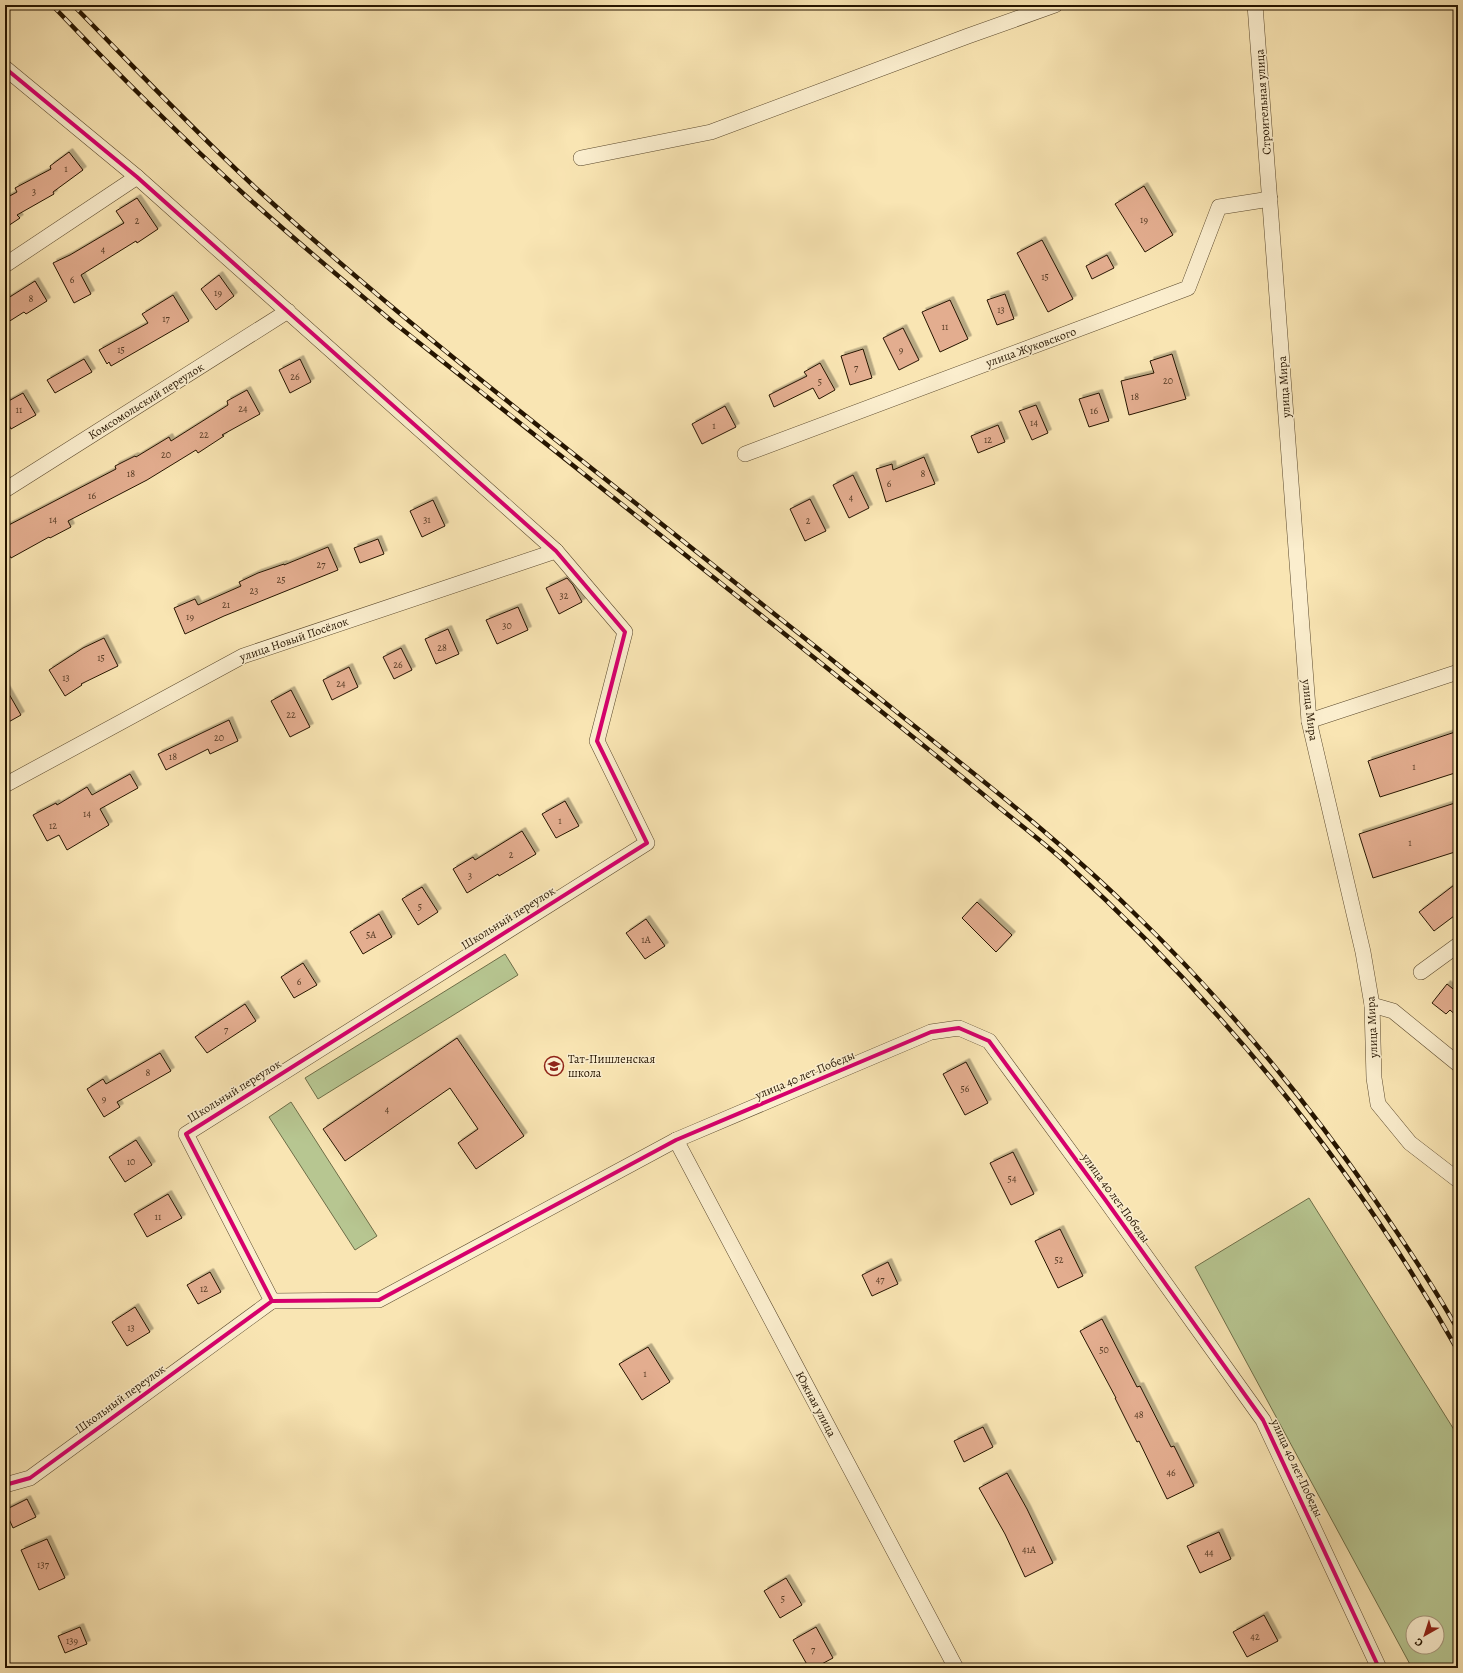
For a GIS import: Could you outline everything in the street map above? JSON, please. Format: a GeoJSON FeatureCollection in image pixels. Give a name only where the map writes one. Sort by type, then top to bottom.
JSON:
{"type":"FeatureCollection","features":[{"type":"Feature","properties":{"kind":"street"},"geometry":{"type":"LineString","coordinates":[[581,158],[711,132],[1054,5]]}},
{"type":"Feature","properties":{"kind":"street","name":"Строительная улица"},"geometry":{"type":"LineString","coordinates":[[1255,5],[1270,199]]}},
{"type":"Feature","properties":{"kind":"street"},"geometry":{"type":"LineString","coordinates":[[5,68],[137,177],[556,551]]}},
{"type":"Feature","properties":{"kind":"street"},"geometry":{"type":"LineString","coordinates":[[5,265],[137,177]]}},
{"type":"Feature","properties":{"kind":"street","name":"улица Жуковского"},"geometry":{"type":"LineString","coordinates":[[745,454],[1188,288],[1219,207],[1270,199]]}},
{"type":"Feature","properties":{"kind":"street","name":"улица Мира"},"geometry":{"type":"LineString","coordinates":[[1270,199],[1309,721],[1358,932],[1372,1005],[1374,1078],[1378,1104],[1410,1143],[1458,1180]]}},
{"type":"Feature","properties":{"kind":"street","name":"Комсомольский переулок"},"geometry":{"type":"LineString","coordinates":[[5,490],[288,311]]}},
{"type":"Feature","properties":{"kind":"street","name":"улица Новый Посёлок"},"geometry":{"type":"LineString","coordinates":[[5,785],[243,656],[556,551]]}},
{"type":"Feature","properties":{"kind":"street","name":"Школьный переулок"},"geometry":{"type":"LineString","coordinates":[[5,1485],[30,1478],[272,1301],[186,1134],[647,843],[597,741],[625,632],[556,551]]}},
{"type":"Feature","properties":{"kind":"street"},"geometry":{"type":"LineString","coordinates":[[1309,721],[1458,672]]}},
{"type":"Feature","properties":{"kind":"street"},"geometry":{"type":"LineString","coordinates":[[1421,972],[1458,945]]}},
{"type":"Feature","properties":{"kind":"street"},"geometry":{"type":"LineString","coordinates":[[1372,1005],[1393,1011],[1458,1064]]}},
{"type":"Feature","properties":{"kind":"street","name":"улица 40 лет Победы"},"geometry":{"type":"LineString","coordinates":[[272,1301],[379,1300],[676,1140],[931,1032],[959,1028],[989,1041],[1109,1204],[1263,1420],[1379,1668]]}},
{"type":"Feature","properties":{"kind":"street","name":"Южная улица"},"geometry":{"type":"LineString","coordinates":[[676,1140],[956,1668]]}},
{"type":"Feature","properties":{"kind":"green space"},"geometry":{"type":"Polygon","coordinates":[[[505,954],[518,975],[318,1099],[305,1078],[505,954]]]}},
{"type":"Feature","properties":{"kind":"green space"},"geometry":{"type":"Polygon","coordinates":[[[291,1102],[377,1236],[355,1250],[269,1117],[291,1102]]]}},
{"type":"Feature","properties":{"kind":"green space"},"geometry":{"type":"Polygon","coordinates":[[[1309,1198],[1458,1436],[1458,1668],[1412,1668],[1195,1267],[1309,1198]]]}},
{"type":"Feature","properties":{"kind":"building"},"geometry":{"type":"Polygon","coordinates":[[[69,152],[83,170],[53,192],[54,194],[17,215],[20,218],[5,228],[5,196],[6,198],[17,192],[15,188],[51,169],[50,166],[69,152]]]}},
{"type":"Feature","properties":{"kind":"building"},"geometry":{"type":"Polygon","coordinates":[[[1144,186],[1173,235],[1145,252],[1115,204],[1144,186]]]}},
{"type":"Feature","properties":{"kind":"building"},"geometry":{"type":"Polygon","coordinates":[[[137,198],[158,229],[137,243],[136,241],[81,275],[91,294],[74,303],[53,263],[70,255],[124,223],[116,211],[137,198]]]}},
{"type":"Feature","properties":{"kind":"building"},"geometry":{"type":"Polygon","coordinates":[[[1042,240],[1073,299],[1048,312],[1017,253],[1042,240]]]}},
{"type":"Feature","properties":{"kind":"building"},"geometry":{"type":"Polygon","coordinates":[[[1107,255],[1114,268],[1092,279],[1086,266],[1107,255]]]}},
{"type":"Feature","properties":{"kind":"building"},"geometry":{"type":"Polygon","coordinates":[[[219,275],[234,296],[216,310],[201,289],[219,275]]]}},
{"type":"Feature","properties":{"kind":"building"},"geometry":{"type":"Polygon","coordinates":[[[35,281],[47,301],[26,314],[24,312],[5,324],[5,300],[35,281]]]}},
{"type":"Feature","properties":{"kind":"building"},"geometry":{"type":"Polygon","coordinates":[[[1005,294],[1014,319],[997,325],[987,300],[1005,294]]]}},
{"type":"Feature","properties":{"kind":"building"},"geometry":{"type":"Polygon","coordinates":[[[173,295],[189,321],[111,366],[109,362],[107,364],[99,350],[148,323],[142,314],[173,295]]]}},
{"type":"Feature","properties":{"kind":"building"},"geometry":{"type":"Polygon","coordinates":[[[950,300],[968,339],[940,352],[922,312],[950,300]]]}},
{"type":"Feature","properties":{"kind":"building"},"geometry":{"type":"Polygon","coordinates":[[[903,328],[919,360],[899,370],[883,338],[903,328]]]}},
{"type":"Feature","properties":{"kind":"building"},"geometry":{"type":"Polygon","coordinates":[[[863,349],[872,378],[850,385],[841,356],[863,349]]]}},
{"type":"Feature","properties":{"kind":"building"},"geometry":{"type":"Polygon","coordinates":[[[1172,354],[1186,399],[1129,415],[1121,381],[1154,373],[1150,361],[1172,354]]]}},
{"type":"Feature","properties":{"kind":"building"},"geometry":{"type":"Polygon","coordinates":[[[84,359],[92,372],[55,393],[47,380],[84,359]]]}},
{"type":"Feature","properties":{"kind":"building"},"geometry":{"type":"Polygon","coordinates":[[[300,359],[311,382],[290,393],[279,370],[300,359]]]}},
{"type":"Feature","properties":{"kind":"building"},"geometry":{"type":"Polygon","coordinates":[[[820,363],[835,390],[819,399],[813,388],[774,407],[769,395],[807,376],[804,372],[820,363]]]}},
{"type":"Feature","properties":{"kind":"building"},"geometry":{"type":"Polygon","coordinates":[[[247,390],[260,414],[222,435],[224,436],[198,453],[196,450],[147,480],[68,521],[71,527],[50,538],[49,537],[11,558],[5,547],[5,527],[116,469],[115,466],[135,456],[136,457],[169,437],[171,441],[228,405],[227,401],[247,390]]]}},
{"type":"Feature","properties":{"kind":"building"},"geometry":{"type":"Polygon","coordinates":[[[23,393],[36,415],[11,429],[5,417],[5,403],[23,393]]]}},
{"type":"Feature","properties":{"kind":"building"},"geometry":{"type":"Polygon","coordinates":[[[1099,393],[1109,421],[1089,427],[1079,399],[1099,393]]]}},
{"type":"Feature","properties":{"kind":"building"},"geometry":{"type":"Polygon","coordinates":[[[1036,405],[1048,433],[1032,440],[1019,411],[1036,405]]]}},
{"type":"Feature","properties":{"kind":"building"},"geometry":{"type":"Polygon","coordinates":[[[725,406],[736,427],[702,444],[692,424],[725,406]]]}},
{"type":"Feature","properties":{"kind":"building"},"geometry":{"type":"Polygon","coordinates":[[[998,425],[1005,442],[978,453],[971,436],[998,425]]]}},
{"type":"Feature","properties":{"kind":"building"},"geometry":{"type":"Polygon","coordinates":[[[924,457],[935,484],[886,502],[876,469],[892,464],[893,470],[924,457]]]}},
{"type":"Feature","properties":{"kind":"building"},"geometry":{"type":"Polygon","coordinates":[[[853,475],[869,508],[849,518],[833,485],[853,475]]]}},
{"type":"Feature","properties":{"kind":"building"},"geometry":{"type":"Polygon","coordinates":[[[810,499],[826,531],[805,541],[790,509],[810,499]]]}},
{"type":"Feature","properties":{"kind":"building"},"geometry":{"type":"Polygon","coordinates":[[[433,500],[445,526],[422,537],[410,511],[433,500]]]}},
{"type":"Feature","properties":{"kind":"building"},"geometry":{"type":"Polygon","coordinates":[[[378,539],[384,554],[360,563],[354,548],[378,539]]]}},
{"type":"Feature","properties":{"kind":"building"},"geometry":{"type":"Polygon","coordinates":[[[328,547],[338,570],[224,616],[185,634],[174,608],[195,599],[198,605],[241,586],[239,582],[258,573],[284,565],[328,547]]]}},
{"type":"Feature","properties":{"kind":"building"},"geometry":{"type":"Polygon","coordinates":[[[567,578],[573,585],[582,602],[559,614],[546,588],[567,578]]]}},
{"type":"Feature","properties":{"kind":"building"},"geometry":{"type":"Polygon","coordinates":[[[518,607],[528,630],[497,644],[486,620],[518,607]]]}},
{"type":"Feature","properties":{"kind":"building"},"geometry":{"type":"Polygon","coordinates":[[[448,629],[459,654],[436,664],[425,639],[448,629]]]}},
{"type":"Feature","properties":{"kind":"building"},"geometry":{"type":"Polygon","coordinates":[[[104,638],[118,666],[81,684],[82,685],[65,696],[49,670],[83,648],[104,638]]]}},
{"type":"Feature","properties":{"kind":"building"},"geometry":{"type":"Polygon","coordinates":[[[401,648],[412,670],[394,679],[383,657],[401,648]]]}},
{"type":"Feature","properties":{"kind":"building"},"geometry":{"type":"Polygon","coordinates":[[[349,667],[358,687],[332,700],[323,680],[349,667]]]}},
{"type":"Feature","properties":{"kind":"building"},"geometry":{"type":"Polygon","coordinates":[[[5,687],[21,715],[5,724],[5,687]]]}},
{"type":"Feature","properties":{"kind":"building"},"geometry":{"type":"Polygon","coordinates":[[[291,690],[310,727],[290,737],[271,701],[291,690]]]}},
{"type":"Feature","properties":{"kind":"building"},"geometry":{"type":"Polygon","coordinates":[[[229,720],[238,741],[210,754],[208,749],[166,770],[158,754],[229,720]]]}},
{"type":"Feature","properties":{"kind":"building"},"geometry":{"type":"Polygon","coordinates":[[[1458,731],[1458,772],[1380,797],[1368,761],[1458,731]]]}},
{"type":"Feature","properties":{"kind":"building"},"geometry":{"type":"Polygon","coordinates":[[[130,774],[138,788],[100,809],[109,825],[67,850],[59,835],[47,841],[33,815],[56,803],[57,805],[87,787],[92,795],[130,774]]]}},
{"type":"Feature","properties":{"kind":"building"},"geometry":{"type":"Polygon","coordinates":[[[565,801],[579,826],[556,838],[542,814],[565,801]]]}},
{"type":"Feature","properties":{"kind":"building"},"geometry":{"type":"Polygon","coordinates":[[[1458,802],[1458,851],[1373,878],[1359,834],[1458,802]]]}},
{"type":"Feature","properties":{"kind":"building"},"geometry":{"type":"Polygon","coordinates":[[[522,831],[536,854],[499,876],[498,874],[467,893],[453,869],[473,857],[475,860],[522,831]]]}},
{"type":"Feature","properties":{"kind":"building"},"geometry":{"type":"Polygon","coordinates":[[[1458,882],[1458,913],[1434,931],[1419,912],[1458,882]]]}},
{"type":"Feature","properties":{"kind":"building"},"geometry":{"type":"Polygon","coordinates":[[[422,887],[438,912],[418,925],[402,899],[422,887]]]}},
{"type":"Feature","properties":{"kind":"building"},"geometry":{"type":"Polygon","coordinates":[[[977,902],[1012,935],[996,952],[962,918],[977,902]]]}},
{"type":"Feature","properties":{"kind":"building"},"geometry":{"type":"Polygon","coordinates":[[[379,914],[392,937],[363,954],[350,932],[379,914]]]}},
{"type":"Feature","properties":{"kind":"building"},"geometry":{"type":"Polygon","coordinates":[[[646,919],[665,946],[645,959],[626,933],[646,919]]]}},
{"type":"Feature","properties":{"kind":"building"},"geometry":{"type":"Polygon","coordinates":[[[303,963],[317,985],[294,998],[281,977],[303,963]]]}},
{"type":"Feature","properties":{"kind":"building"},"geometry":{"type":"Polygon","coordinates":[[[1447,984],[1458,993],[1458,1017],[1450,1010],[1446,1014],[1432,1003],[1447,984]]]}},
{"type":"Feature","properties":{"kind":"building"},"geometry":{"type":"Polygon","coordinates":[[[245,1004],[256,1021],[207,1053],[195,1037],[245,1004]]]}},
{"type":"Feature","properties":{"kind":"building"},"geometry":{"type":"Polygon","coordinates":[[[457,1038],[524,1136],[476,1169],[458,1143],[478,1129],[450,1088],[345,1161],[323,1129],[457,1038]]]}},
{"type":"Feature","properties":{"kind":"building"},"geometry":{"type":"Polygon","coordinates":[[[160,1053],[171,1071],[117,1102],[120,1107],[104,1117],[87,1089],[103,1079],[106,1084],[160,1053]]]}},
{"type":"Feature","properties":{"kind":"building"},"geometry":{"type":"Polygon","coordinates":[[[966,1062],[988,1103],[965,1115],[943,1074],[966,1062]]]}},
{"type":"Feature","properties":{"kind":"building"},"geometry":{"type":"Polygon","coordinates":[[[136,1140],[152,1165],[125,1182],[109,1157],[136,1140]]]}},
{"type":"Feature","properties":{"kind":"building"},"geometry":{"type":"Polygon","coordinates":[[[1013,1152],[1034,1194],[1011,1205],[990,1163],[1013,1152]]]}},
{"type":"Feature","properties":{"kind":"building"},"geometry":{"type":"Polygon","coordinates":[[[168,1194],[182,1218],[147,1237],[134,1214],[168,1194]]]}},
{"type":"Feature","properties":{"kind":"building"},"geometry":{"type":"Polygon","coordinates":[[[1060,1229],[1083,1276],[1058,1288],[1035,1241],[1060,1229]]]}},
{"type":"Feature","properties":{"kind":"building"},"geometry":{"type":"Polygon","coordinates":[[[888,1262],[898,1284],[872,1296],[862,1275],[888,1262]]]}},
{"type":"Feature","properties":{"kind":"building"},"geometry":{"type":"Polygon","coordinates":[[[210,1272],[221,1292],[198,1304],[187,1285],[210,1272]]]}},
{"type":"Feature","properties":{"kind":"building"},"geometry":{"type":"Polygon","coordinates":[[[135,1307],[150,1332],[127,1346],[112,1322],[135,1307]]]}},
{"type":"Feature","properties":{"kind":"building"},"geometry":{"type":"Polygon","coordinates":[[[1102,1319],[1137,1387],[1140,1386],[1171,1447],[1174,1446],[1194,1486],[1167,1499],[1139,1441],[1137,1442],[1116,1398],[1080,1331],[1102,1319]]]}},
{"type":"Feature","properties":{"kind":"building"},"geometry":{"type":"Polygon","coordinates":[[[648,1347],[670,1382],[642,1400],[619,1364],[648,1347]]]}},
{"type":"Feature","properties":{"kind":"building"},"geometry":{"type":"Polygon","coordinates":[[[983,1427],[993,1447],[964,1462],[954,1441],[983,1427]]]}},
{"type":"Feature","properties":{"kind":"building"},"geometry":{"type":"Polygon","coordinates":[[[1007,1473],[1027,1509],[1053,1563],[1025,1577],[1005,1534],[979,1488],[1007,1473]]]}},
{"type":"Feature","properties":{"kind":"building"},"geometry":{"type":"Polygon","coordinates":[[[27,1499],[36,1517],[13,1528],[5,1510],[27,1499]]]}},
{"type":"Feature","properties":{"kind":"building"},"geometry":{"type":"Polygon","coordinates":[[[1219,1532],[1231,1559],[1200,1573],[1187,1546],[1219,1532]]]}},
{"type":"Feature","properties":{"kind":"building"},"geometry":{"type":"Polygon","coordinates":[[[47,1539],[65,1578],[39,1590],[21,1550],[47,1539]]]}},
{"type":"Feature","properties":{"kind":"building"},"geometry":{"type":"Polygon","coordinates":[[[786,1578],[802,1605],[780,1618],[764,1591],[786,1578]]]}},
{"type":"Feature","properties":{"kind":"building"},"geometry":{"type":"Polygon","coordinates":[[[1264,1615],[1278,1641],[1247,1657],[1233,1632],[1264,1615]]]}},
{"type":"Feature","properties":{"kind":"building"},"geometry":{"type":"Polygon","coordinates":[[[80,1627],[87,1644],[65,1653],[58,1636],[80,1627]]]}},
{"type":"Feature","properties":{"kind":"building"},"geometry":{"type":"Polygon","coordinates":[[[816,1627],[833,1658],[814,1668],[809,1668],[793,1640],[816,1627]]]}},
{"type":"Feature","properties":{"kind":"railway"},"geometry":{"type":"LineString","coordinates":[[52,5],[196,150],[319,260],[393,322],[786,635],[1037,838],[1065,862],[1122,916],[1177,972],[1230,1030],[1281,1090],[1375,1217],[1418,1283],[1458,1351]]}},
{"type":"Feature","properties":{"kind":"railway"},"geometry":{"type":"LineString","coordinates":[[73,5],[164,99],[234,168],[358,278],[512,405],[991,787],[1105,885],[1166,944],[1230,1014],[1290,1086],[1348,1161],[1386,1216],[1428,1280],[1458,1330]]}},
{"type":"Feature","properties":{"kind":"cycle path"},"geometry":{"type":"LineString","coordinates":[[5,68],[137,177],[556,551],[625,632],[597,741],[647,843],[186,1134],[272,1301],[30,1478],[5,1485]]}},
{"type":"Feature","properties":{"kind":"cycle path"},"geometry":{"type":"LineString","coordinates":[[272,1301],[379,1300],[676,1140],[931,1032],[959,1028],[989,1041],[1104,1198],[1263,1420],[1379,1668]]}},
{"type":"Feature","properties":{"kind":"place","name":"Тат-Пишленская школа"},"geometry":{"type":"Point","coordinates":[554,1066]}}]}
